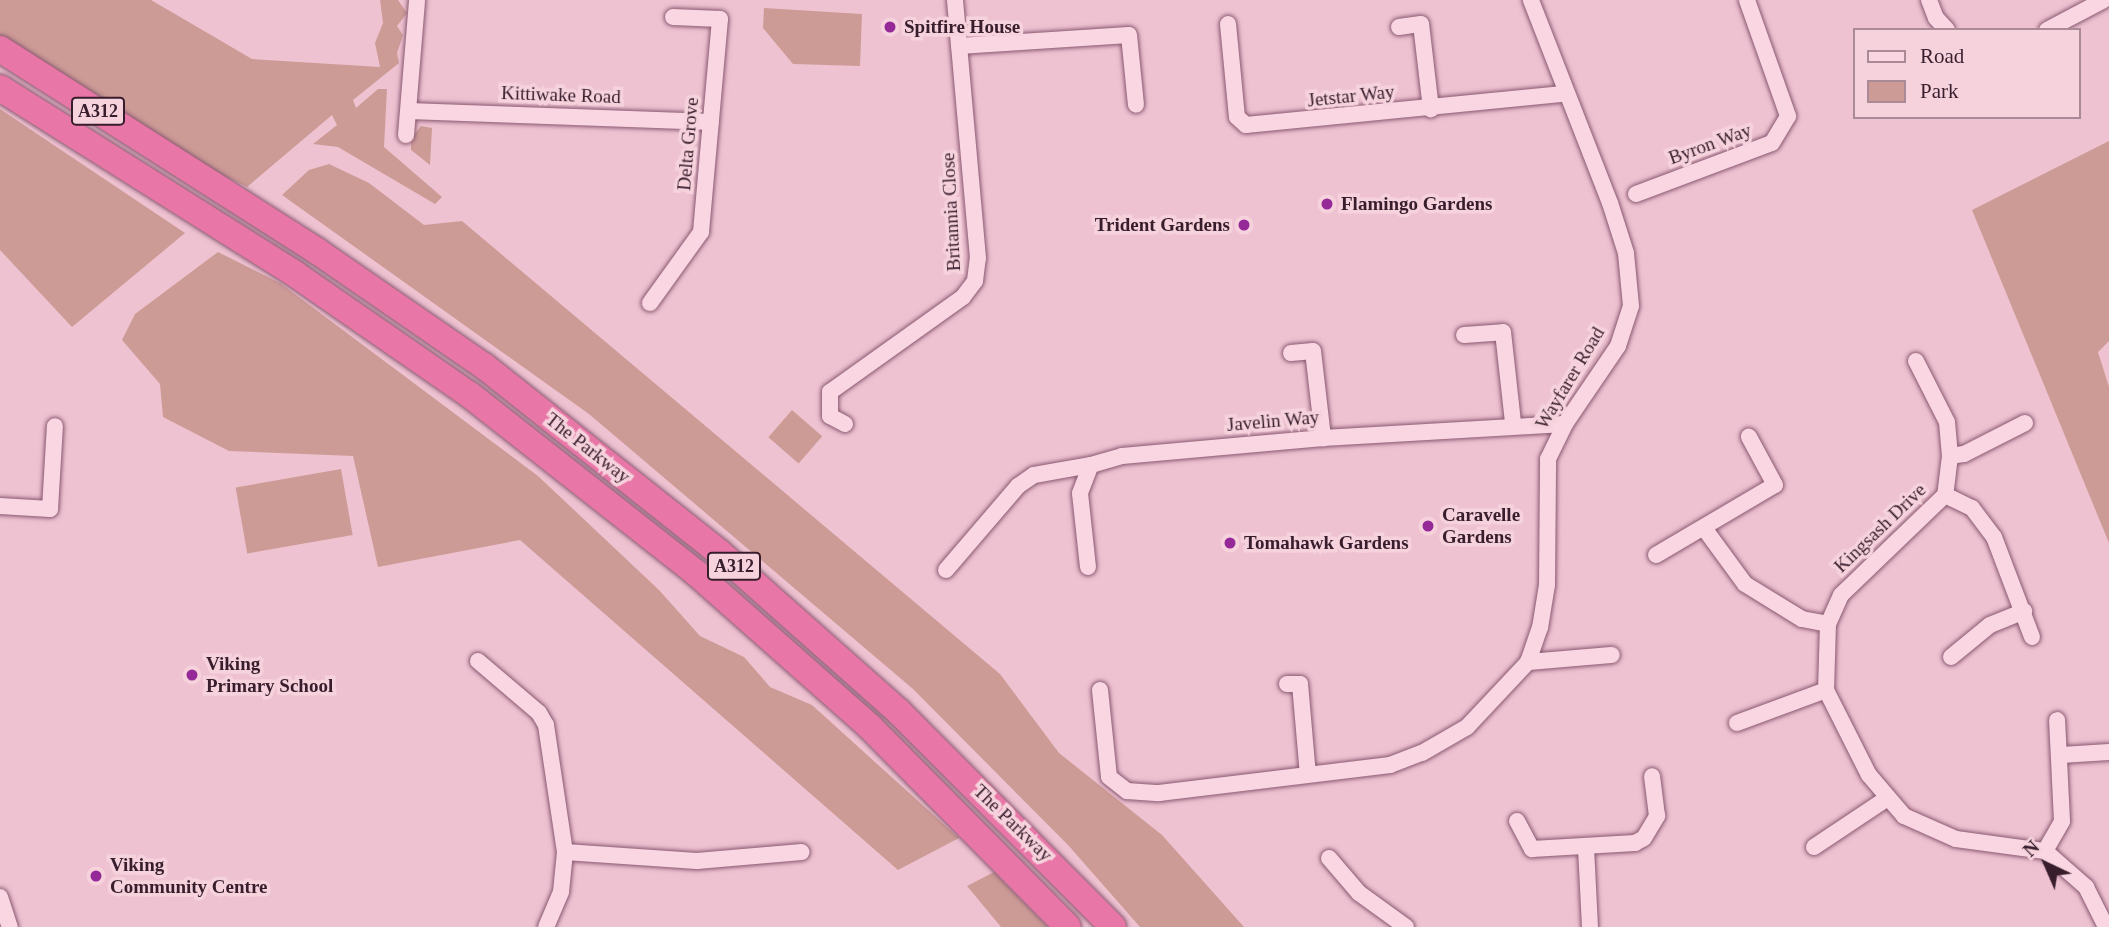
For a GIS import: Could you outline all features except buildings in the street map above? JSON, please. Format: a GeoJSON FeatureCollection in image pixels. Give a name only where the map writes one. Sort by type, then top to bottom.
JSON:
{"type":"FeatureCollection","features":[{"type":"Feature","properties":{"kind":"highway","name":"The Parkway"},"geometry":{"type":"LineString","coordinates":[[0,49],[317,251],[484,366],[719,553],[899,712],[1112,927]]}},
{"type":"Feature","properties":{"kind":"highway","name":"The Parkway"},"geometry":{"type":"LineString","coordinates":[[0,88],[296,274],[470,395],[696,572],[870,727],[1068,927]]}},
{"type":"Feature","properties":{"kind":"street"},"geometry":{"type":"LineString","coordinates":[[406,135],[417,0]]}},
{"type":"Feature","properties":{"kind":"street","name":"Britannia Close"},"geometry":{"type":"LineString","coordinates":[[845,424],[830,416],[830,391],[964,297],[975,281],[978,258],[956,0]]}},
{"type":"Feature","properties":{"kind":"street","name":"Wayfarer Road"},"geometry":{"type":"LineString","coordinates":[[1100,690],[1109,777],[1126,791],[1159,793],[1390,765],[1422,753],[1467,727],[1528,662],[1540,628],[1547,585],[1548,459],[1565,424],[1618,346],[1631,306],[1626,253],[1611,203],[1565,94],[1531,0]]}},
{"type":"Feature","properties":{"kind":"street","name":"Byron Way"},"geometry":{"type":"LineString","coordinates":[[1636,194],[1772,144],[1788,116],[1747,0]]}},
{"type":"Feature","properties":{"kind":"street"},"geometry":{"type":"LineString","coordinates":[[1929,0],[1936,18],[1945,28]]}},
{"type":"Feature","properties":{"kind":"street"},"geometry":{"type":"LineString","coordinates":[[2051,28],[2104,0]]}},
{"type":"Feature","properties":{"kind":"street","name":"Delta Grove"},"geometry":{"type":"LineString","coordinates":[[650,303],[701,232],[720,19],[673,17]]}},
{"type":"Feature","properties":{"kind":"street","name":"Jetstar Way"},"geometry":{"type":"LineString","coordinates":[[1228,24],[1237,117],[1246,125],[1565,94]]}},
{"type":"Feature","properties":{"kind":"street"},"geometry":{"type":"LineString","coordinates":[[1399,27],[1421,24],[1431,109]]}},
{"type":"Feature","properties":{"kind":"street"},"geometry":{"type":"LineString","coordinates":[[960,46],[1129,35],[1136,105]]}},
{"type":"Feature","properties":{"kind":"street","name":"Kittiwake Road"},"geometry":{"type":"LineString","coordinates":[[410,111],[711,122]]}},
{"type":"Feature","properties":{"kind":"street"},"geometry":{"type":"LineString","coordinates":[[1464,335],[1503,332],[1513,423]]}},
{"type":"Feature","properties":{"kind":"street"},"geometry":{"type":"LineString","coordinates":[[1291,353],[1313,351],[1323,438]]}},
{"type":"Feature","properties":{"kind":"street","name":"Kingsash Drive"},"geometry":{"type":"LineString","coordinates":[[1826,690],[1828,624],[1841,595],[1945,495],[1950,456],[1947,422],[1916,361]]}},
{"type":"Feature","properties":{"kind":"street","name":"Javelin Way"},"geometry":{"type":"LineString","coordinates":[[946,570],[1018,486],[1034,475],[1091,465],[1122,456],[1513,423],[1565,424]]}},
{"type":"Feature","properties":{"kind":"street"},"geometry":{"type":"LineString","coordinates":[[1950,456],[1964,454],[2025,423]]}},
{"type":"Feature","properties":{"kind":"street"},"geometry":{"type":"LineString","coordinates":[[0,506],[50,509],[55,426]]}},
{"type":"Feature","properties":{"kind":"street"},"geometry":{"type":"LineString","coordinates":[[1656,555],[1775,485],[1749,437]]}},
{"type":"Feature","properties":{"kind":"street"},"geometry":{"type":"LineString","coordinates":[[1088,567],[1080,493],[1091,465]]}},
{"type":"Feature","properties":{"kind":"street"},"geometry":{"type":"LineString","coordinates":[[1945,495],[1972,508],[1994,537],[2032,637]]}},
{"type":"Feature","properties":{"kind":"street"},"geometry":{"type":"LineString","coordinates":[[1704,528],[1745,584],[1802,619],[1828,624]]}},
{"type":"Feature","properties":{"kind":"street"},"geometry":{"type":"LineString","coordinates":[[1951,657],[1990,625],[2024,611]]}},
{"type":"Feature","properties":{"kind":"street"},"geometry":{"type":"LineString","coordinates":[[1528,662],[1612,655]]}},
{"type":"Feature","properties":{"kind":"street"},"geometry":{"type":"LineString","coordinates":[[478,661],[538,713],[546,725],[565,852],[561,892],[546,927]]}},
{"type":"Feature","properties":{"kind":"street"},"geometry":{"type":"LineString","coordinates":[[1287,684],[1300,684],[1308,775]]}},
{"type":"Feature","properties":{"kind":"street"},"geometry":{"type":"LineString","coordinates":[[1737,723],[1826,690],[1886,799],[1913,821],[1956,839],[2045,851],[2086,887],[2106,927]]}},
{"type":"Feature","properties":{"kind":"street"},"geometry":{"type":"LineString","coordinates":[[2045,851],[2062,821],[2061,755],[2057,720]]}},
{"type":"Feature","properties":{"kind":"street"},"geometry":{"type":"LineString","coordinates":[[2061,755],[2109,752]]}},
{"type":"Feature","properties":{"kind":"street"},"geometry":{"type":"LineString","coordinates":[[1517,821],[1532,849],[1586,848],[1635,843],[1644,838],[1657,816],[1652,776]]}},
{"type":"Feature","properties":{"kind":"street"},"geometry":{"type":"LineString","coordinates":[[1814,847],[1886,799]]}},
{"type":"Feature","properties":{"kind":"street"},"geometry":{"type":"LineString","coordinates":[[1586,848],[1590,927]]}},
{"type":"Feature","properties":{"kind":"street"},"geometry":{"type":"LineString","coordinates":[[565,852],[697,861],[802,852]]}},
{"type":"Feature","properties":{"kind":"street"},"geometry":{"type":"LineString","coordinates":[[1329,858],[1359,893],[1406,927]]}},
{"type":"Feature","properties":{"kind":"street"},"geometry":{"type":"LineString","coordinates":[[0,897],[10,927]]}},
{"type":"Feature","properties":{"kind":"green space"},"geometry":{"type":"Polygon","coordinates":[[[0,0],[151,0],[252,59],[380,67],[375,43],[383,23],[380,0],[398,0],[407,13],[397,26],[403,35],[397,53],[399,63],[353,100],[356,108],[378,89],[387,89],[384,147],[442,197],[435,204],[338,147],[313,144],[337,125],[332,115],[247,187],[200,164],[0,40],[0,0]]]}},
{"type":"Feature","properties":{"kind":"green space"},"geometry":{"type":"Polygon","coordinates":[[[764,8],[862,14],[860,66],[793,64],[763,28],[764,8]]]}},
{"type":"Feature","properties":{"kind":"green space"},"geometry":{"type":"Polygon","coordinates":[[[0,109],[185,233],[72,327],[0,250],[0,109]]]}},
{"type":"Feature","properties":{"kind":"green space"},"geometry":{"type":"Polygon","coordinates":[[[421,126],[432,128],[430,165],[411,150],[411,139],[421,126]]]}},
{"type":"Feature","properties":{"kind":"green space"},"geometry":{"type":"Polygon","coordinates":[[[2109,141],[2109,341],[2098,352],[2109,387],[2109,543],[1972,210],[2109,141]]]}},
{"type":"Feature","properties":{"kind":"green space"},"geometry":{"type":"Polygon","coordinates":[[[329,164],[369,183],[424,225],[462,221],[1000,674],[1059,753],[1162,835],[1244,927],[1140,927],[1068,845],[913,689],[589,414],[282,195],[309,170],[329,164]]]}},
{"type":"Feature","properties":{"kind":"green space"},"geometry":{"type":"Polygon","coordinates":[[[218,252],[280,283],[538,476],[659,590],[700,636],[744,657],[770,687],[812,705],[959,838],[898,870],[520,540],[378,567],[353,456],[229,451],[163,417],[160,384],[122,340],[135,314],[218,252]]]}},
{"type":"Feature","properties":{"kind":"green space"},"geometry":{"type":"Polygon","coordinates":[[[792,410],[822,436],[799,463],[768,437],[792,410]]]}},
{"type":"Feature","properties":{"kind":"green space"},"geometry":{"type":"Polygon","coordinates":[[[341,469],[353,535],[247,554],[236,488],[341,469]]]}},
{"type":"Feature","properties":{"kind":"green space"},"geometry":{"type":"Polygon","coordinates":[[[994,872],[1048,927],[1001,927],[967,886],[994,872]]]}},
{"type":"Feature","properties":{"kind":"place","name":"Spitfire House"},"geometry":{"type":"Point","coordinates":[890,27]}},
{"type":"Feature","properties":{"kind":"place","name":"Flamingo Gardens"},"geometry":{"type":"Point","coordinates":[1327,204]}},
{"type":"Feature","properties":{"kind":"place","name":"Trident Gardens"},"geometry":{"type":"Point","coordinates":[1244,225]}},
{"type":"Feature","properties":{"kind":"place","name":"Caravelle Gardens"},"geometry":{"type":"Point","coordinates":[1428,526]}},
{"type":"Feature","properties":{"kind":"place","name":"Tomahawk Gardens"},"geometry":{"type":"Point","coordinates":[1230,543]}},
{"type":"Feature","properties":{"kind":"place","name":"Viking Primary School"},"geometry":{"type":"Point","coordinates":[192,675]}},
{"type":"Feature","properties":{"kind":"place","name":"Viking Community Centre"},"geometry":{"type":"Point","coordinates":[96,876]}}]}
